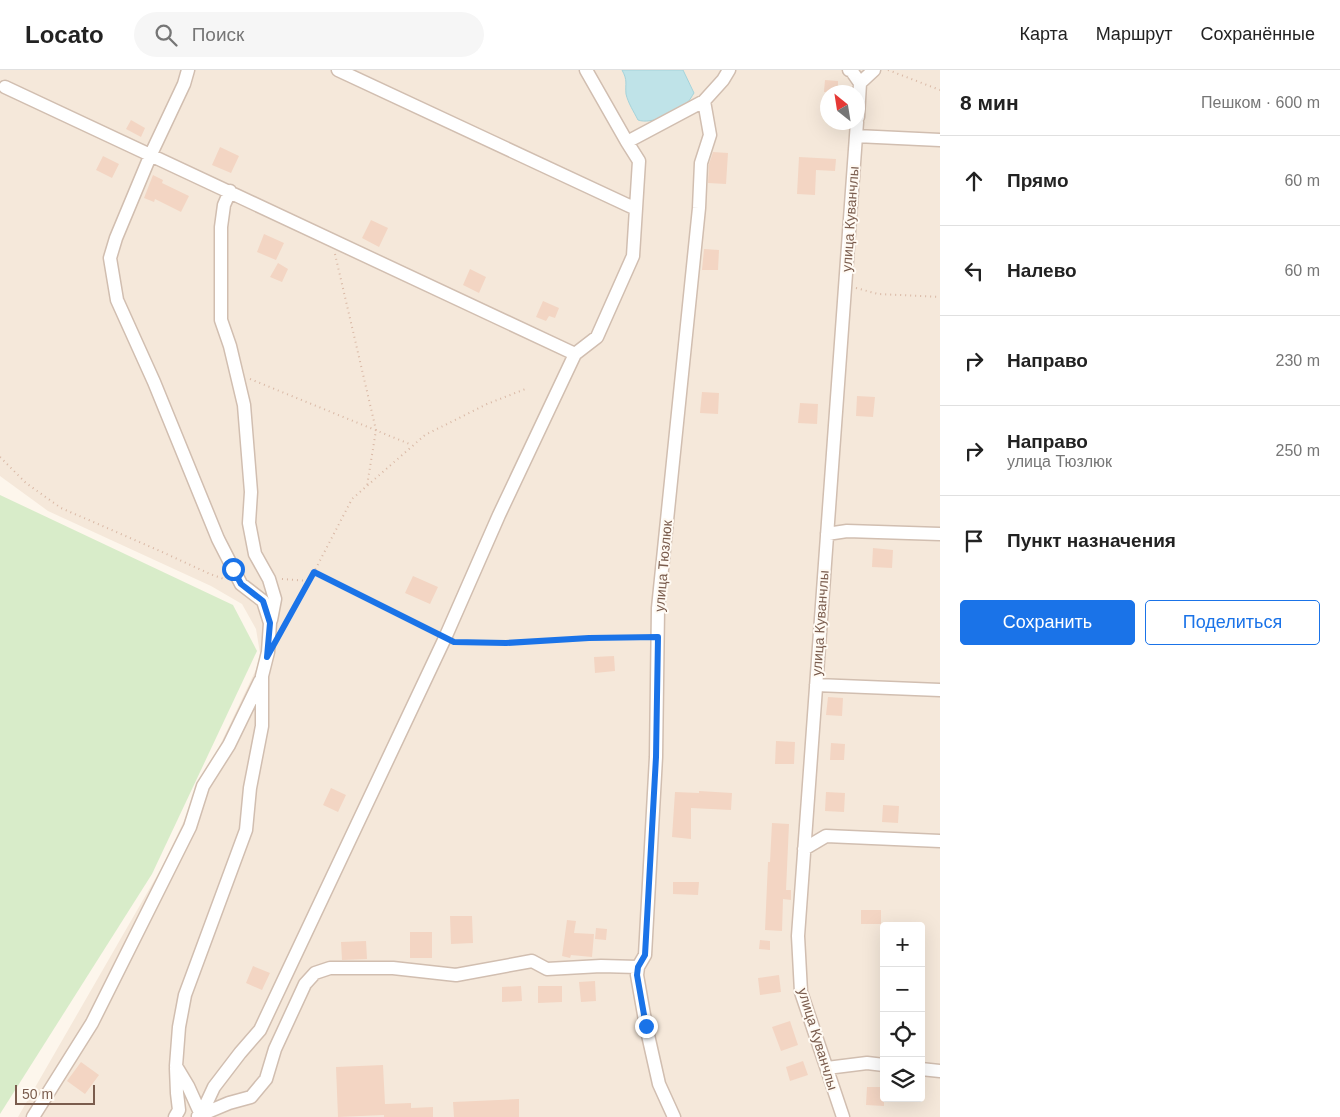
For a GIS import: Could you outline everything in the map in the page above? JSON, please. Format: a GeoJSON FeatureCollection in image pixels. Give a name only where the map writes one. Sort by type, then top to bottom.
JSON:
{"type":"FeatureCollection","features":[{"type":"Feature","properties":{"kind":"street"},"geometry":{"type":"LineString","coordinates":[[188,70],[184,84],[151,154],[116,238],[110,258],[117,300],[154,382],[218,539],[241,584],[263,601],[270,623]]}},
{"type":"Feature","properties":{"kind":"street"},"geometry":{"type":"LineString","coordinates":[[338,70],[636,209]]}},
{"type":"Feature","properties":{"kind":"street"},"geometry":{"type":"LineString","coordinates":[[200,1116],[214,1087],[260,1030],[390,751],[445,638],[499,515],[575,354],[597,337],[633,256],[639,161],[586,70]]}},
{"type":"Feature","properties":{"kind":"street"},"geometry":{"type":"LineString","coordinates":[[627,142],[704,101],[723,80],[728,70]]}},
{"type":"Feature","properties":{"kind":"street"},"geometry":{"type":"LineString","coordinates":[[849,70],[851,70],[860,83],[874,70]]}},
{"type":"Feature","properties":{"kind":"street"},"geometry":{"type":"LineString","coordinates":[[5,87],[575,354]]}},
{"type":"Feature","properties":{"kind":"street","name":"улица Тюзлюк"},"geometry":{"type":"LineString","coordinates":[[674,1117],[659,1084],[637,975],[638,967],[645,955],[656,757],[658,608],[699,208],[701,163],[710,135],[704,101]]}},
{"type":"Feature","properties":{"kind":"street","name":"улица Куванчлы"},"geometry":{"type":"LineString","coordinates":[[843,1117],[802,992],[798,936],[856,130]]}},
{"type":"Feature","properties":{"kind":"street"},"geometry":{"type":"LineString","coordinates":[[856,136],[940,140]]}},
{"type":"Feature","properties":{"kind":"street"},"geometry":{"type":"LineString","coordinates":[[33,1117],[92,1023],[190,827],[203,786],[229,745],[262,676],[268,652],[270,623],[275,599],[269,579],[255,554],[249,523],[251,492],[244,406],[230,346],[221,320],[221,227],[224,204],[230,191]]}},
{"type":"Feature","properties":{"kind":"street"},"geometry":{"type":"LineString","coordinates":[[827,534],[847,532],[940,534]]}},
{"type":"Feature","properties":{"kind":"street"},"geometry":{"type":"LineString","coordinates":[[175,1117],[179,1110],[176,1066],[179,1027],[186,995],[246,830],[250,788],[262,726],[262,676]]}},
{"type":"Feature","properties":{"kind":"street"},"geometry":{"type":"LineString","coordinates":[[816,685],[940,690]]}},
{"type":"Feature","properties":{"kind":"street"},"geometry":{"type":"LineString","coordinates":[[804,849],[826,836],[940,840]]}},
{"type":"Feature","properties":{"kind":"street"},"geometry":{"type":"LineString","coordinates":[[200,1116],[229,1103],[251,1096],[266,1079],[275,1049],[305,984],[314,973],[330,968],[393,968],[456,975],[532,961],[547,969],[601,966],[638,967]]}},
{"type":"Feature","properties":{"kind":"street"},"geometry":{"type":"LineString","coordinates":[[827,1068],[867,1063],[880,1065]]}},
{"type":"Feature","properties":{"kind":"street"},"geometry":{"type":"LineString","coordinates":[[176,1066],[200,1116]]}},
{"type":"Feature","properties":{"kind":"street"},"geometry":{"type":"LineString","coordinates":[[925,1069],[940,1071]]}},
{"type":"Feature","properties":{"kind":"path"},"geometry":{"type":"LineString","coordinates":[[888,70],[940,90]]}},
{"type":"Feature","properties":{"kind":"path"},"geometry":{"type":"LineString","coordinates":[[332,239],[376,430],[367,486]]}},
{"type":"Feature","properties":{"kind":"path"},"geometry":{"type":"LineString","coordinates":[[845,285],[878,294],[940,297]]}},
{"type":"Feature","properties":{"kind":"path"},"geometry":{"type":"LineString","coordinates":[[236,373],[413,445]]}},
{"type":"Feature","properties":{"kind":"path"},"geometry":{"type":"LineString","coordinates":[[281,631],[352,499],[425,435],[487,404],[528,388]]}},
{"type":"Feature","properties":{"kind":"path"},"geometry":{"type":"LineString","coordinates":[[0,457],[26,483],[61,508],[210,574],[241,584]]}},
{"type":"Feature","properties":{"kind":"path"},"geometry":{"type":"LineString","coordinates":[[314,572],[454,642],[506,643],[589,638],[658,637]]}},
{"type":"Feature","properties":{"kind":"shaded area"},"geometry":{"type":"Polygon","coordinates":[[[0,70],[940,70],[940,1117],[18,1117],[162,867],[261,659],[256,629],[242,604],[211,586],[48,511],[0,476],[0,70]]]}},
{"type":"Feature","properties":{"kind":"green space"},"geometry":{"type":"Polygon","coordinates":[[[0,495],[233,605],[257,651],[152,874],[0,1114],[0,495]]]}},
{"type":"Feature","properties":{"kind":"water"},"geometry":{"type":"Polygon","coordinates":[[[622,70],[683,70],[694,93],[687,103],[670,114],[650,121],[638,120],[626,94],[626,80],[622,70]]]}},
{"type":"Feature","properties":{"kind":"building"},"geometry":{"type":"Polygon","coordinates":[[[825,80],[838,81],[838,85],[825,85],[825,80]]]}},
{"type":"Feature","properties":{"kind":"building"},"geometry":{"type":"Polygon","coordinates":[[[131,120],[145,128],[141,137],[126,129],[131,120]]]}},
{"type":"Feature","properties":{"kind":"building"},"geometry":{"type":"Polygon","coordinates":[[[220,147],[239,156],[231,173],[212,165],[220,147]]]}},
{"type":"Feature","properties":{"kind":"building"},"geometry":{"type":"Polygon","coordinates":[[[713,152],[728,153],[726,184],[708,183],[709,164],[713,152]]]}},
{"type":"Feature","properties":{"kind":"building"},"geometry":{"type":"Polygon","coordinates":[[[103,156],[119,164],[112,178],[96,170],[103,156]]]}},
{"type":"Feature","properties":{"kind":"building"},"geometry":{"type":"Polygon","coordinates":[[[799,157],[836,159],[835,171],[816,170],[815,195],[797,194],[799,157]]]}},
{"type":"Feature","properties":{"kind":"building"},"geometry":{"type":"Polygon","coordinates":[[[153,175],[163,180],[162,183],[189,196],[181,212],[155,199],[154,202],[144,198],[153,175]]]}},
{"type":"Feature","properties":{"kind":"building"},"geometry":{"type":"Polygon","coordinates":[[[371,220],[388,228],[379,247],[362,238],[371,220]]]}},
{"type":"Feature","properties":{"kind":"building"},"geometry":{"type":"Polygon","coordinates":[[[264,234],[284,243],[276,260],[257,252],[264,234]]]}},
{"type":"Feature","properties":{"kind":"building"},"geometry":{"type":"Polygon","coordinates":[[[704,249],[719,250],[718,270],[702,270],[704,249]]]}},
{"type":"Feature","properties":{"kind":"building"},"geometry":{"type":"Polygon","coordinates":[[[278,263],[288,269],[282,282],[270,277],[278,263]]]}},
{"type":"Feature","properties":{"kind":"building"},"geometry":{"type":"Polygon","coordinates":[[[470,269],[486,277],[479,293],[463,285],[470,269]]]}},
{"type":"Feature","properties":{"kind":"building"},"geometry":{"type":"Polygon","coordinates":[[[543,301],[559,308],[555,318],[549,316],[546,321],[536,317],[543,301]]]}},
{"type":"Feature","properties":{"kind":"building"},"geometry":{"type":"Polygon","coordinates":[[[702,392],[719,393],[718,414],[700,413],[702,392]]]}},
{"type":"Feature","properties":{"kind":"building"},"geometry":{"type":"Polygon","coordinates":[[[857,396],[875,397],[873,417],[856,416],[857,396]]]}},
{"type":"Feature","properties":{"kind":"building"},"geometry":{"type":"Polygon","coordinates":[[[800,403],[818,404],[817,424],[798,423],[800,403]]]}},
{"type":"Feature","properties":{"kind":"building"},"geometry":{"type":"Polygon","coordinates":[[[873,548],[893,550],[892,568],[872,567],[873,548]]]}},
{"type":"Feature","properties":{"kind":"building"},"geometry":{"type":"Polygon","coordinates":[[[413,576],[438,587],[430,604],[405,593],[413,576]]]}},
{"type":"Feature","properties":{"kind":"building"},"geometry":{"type":"Polygon","coordinates":[[[614,656],[615,671],[595,673],[594,657],[614,656]]]}},
{"type":"Feature","properties":{"kind":"building"},"geometry":{"type":"Polygon","coordinates":[[[828,697],[843,698],[842,716],[826,715],[828,697]]]}},
{"type":"Feature","properties":{"kind":"building"},"geometry":{"type":"Polygon","coordinates":[[[776,741],[795,742],[794,764],[775,764],[776,741]]]}},
{"type":"Feature","properties":{"kind":"building"},"geometry":{"type":"Polygon","coordinates":[[[831,743],[845,744],[844,760],[830,760],[831,743]]]}},
{"type":"Feature","properties":{"kind":"building"},"geometry":{"type":"Polygon","coordinates":[[[331,788],[346,795],[338,812],[323,805],[331,788]]]}},
{"type":"Feature","properties":{"kind":"building"},"geometry":{"type":"Polygon","coordinates":[[[699,791],[732,793],[731,810],[691,808],[691,839],[672,837],[675,792],[699,793],[699,791]]]}},
{"type":"Feature","properties":{"kind":"building"},"geometry":{"type":"Polygon","coordinates":[[[826,792],[845,793],[844,812],[825,811],[826,792]]]}},
{"type":"Feature","properties":{"kind":"building"},"geometry":{"type":"Polygon","coordinates":[[[883,805],[899,806],[898,823],[882,822],[883,805]]]}},
{"type":"Feature","properties":{"kind":"building"},"geometry":{"type":"Polygon","coordinates":[[[772,823],[789,824],[786,890],[791,890],[791,900],[783,899],[782,931],[765,930],[772,823]]]}},
{"type":"Feature","properties":{"kind":"building"},"geometry":{"type":"Polygon","coordinates":[[[673,882],[699,882],[698,895],[673,894],[673,882]]]}},
{"type":"Feature","properties":{"kind":"building"},"geometry":{"type":"Polygon","coordinates":[[[861,910],[881,910],[880,924],[861,924],[861,910]]]}},
{"type":"Feature","properties":{"kind":"building"},"geometry":{"type":"Polygon","coordinates":[[[450,916],[472,916],[473,943],[451,944],[450,916]]]}},
{"type":"Feature","properties":{"kind":"building"},"geometry":{"type":"Polygon","coordinates":[[[567,920],[576,921],[574,933],[594,934],[592,957],[571,955],[570,958],[562,956],[567,920]]]}},
{"type":"Feature","properties":{"kind":"building"},"geometry":{"type":"Polygon","coordinates":[[[596,928],[607,929],[606,940],[595,939],[596,928]]]}},
{"type":"Feature","properties":{"kind":"building"},"geometry":{"type":"Polygon","coordinates":[[[410,932],[432,932],[432,958],[410,958],[410,932]]]}},
{"type":"Feature","properties":{"kind":"building"},"geometry":{"type":"Polygon","coordinates":[[[760,940],[770,941],[770,950],[759,949],[760,940]]]}},
{"type":"Feature","properties":{"kind":"building"},"geometry":{"type":"Polygon","coordinates":[[[366,941],[367,959],[342,960],[341,942],[366,941]]]}},
{"type":"Feature","properties":{"kind":"building"},"geometry":{"type":"Polygon","coordinates":[[[253,966],[270,973],[262,990],[246,983],[253,966]]]}},
{"type":"Feature","properties":{"kind":"building"},"geometry":{"type":"Polygon","coordinates":[[[779,975],[781,992],[760,995],[758,978],[779,975]]]}},
{"type":"Feature","properties":{"kind":"building"},"geometry":{"type":"Polygon","coordinates":[[[595,981],[596,1001],[581,1002],[579,982],[595,981]]]}},
{"type":"Feature","properties":{"kind":"building"},"geometry":{"type":"Polygon","coordinates":[[[521,986],[522,1001],[502,1002],[502,987],[521,986]]]}},
{"type":"Feature","properties":{"kind":"building"},"geometry":{"type":"Polygon","coordinates":[[[538,986],[562,986],[562,1002],[538,1003],[538,986]]]}},
{"type":"Feature","properties":{"kind":"building"},"geometry":{"type":"Polygon","coordinates":[[[790,1021],[798,1045],[781,1051],[772,1027],[790,1021]]]}},
{"type":"Feature","properties":{"kind":"building"},"geometry":{"type":"Polygon","coordinates":[[[803,1061],[808,1075],[790,1081],[786,1067],[803,1061]]]}},
{"type":"Feature","properties":{"kind":"building"},"geometry":{"type":"Polygon","coordinates":[[[81,1062],[99,1075],[85,1094],[67,1081],[81,1062]]]}},
{"type":"Feature","properties":{"kind":"building"},"geometry":{"type":"Polygon","coordinates":[[[383,1065],[385,1104],[411,1103],[411,1108],[433,1107],[433,1117],[384,1117],[384,1115],[338,1117],[336,1067],[383,1065]]]}},
{"type":"Feature","properties":{"kind":"building"},"geometry":{"type":"Polygon","coordinates":[[[867,1087],[880,1087],[880,1102],[884,1102],[884,1106],[866,1105],[867,1087]]]}},
{"type":"Feature","properties":{"kind":"building"},"geometry":{"type":"Polygon","coordinates":[[[519,1099],[519,1117],[454,1117],[453,1102],[519,1099]]]}},
{"type":"Feature","properties":{"kind":"route"},"geometry":{"type":"LineString","coordinates":[[233,569],[241,584],[263,601],[270,623],[267,657],[314,572],[454,642],[506,643],[589,638],[658,637],[656,757],[645,955],[638,967],[637,975],[646,1026]]}}]}
